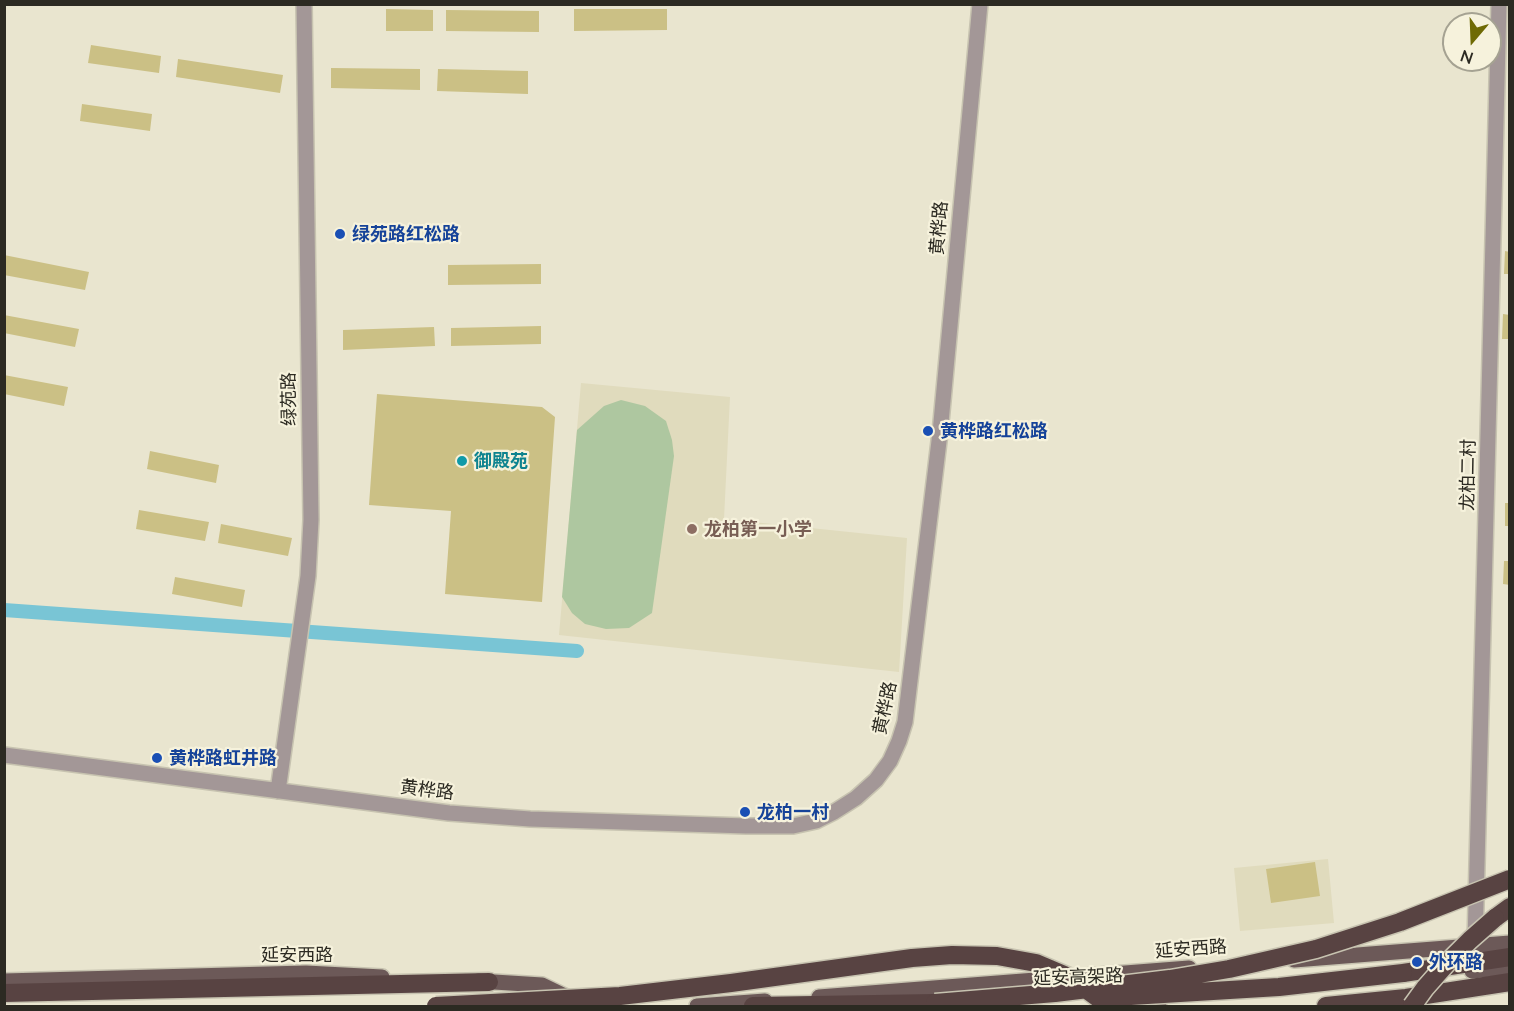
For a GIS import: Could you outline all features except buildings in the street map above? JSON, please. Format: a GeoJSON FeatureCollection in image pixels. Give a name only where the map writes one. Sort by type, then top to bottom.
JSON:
{"type":"FeatureCollection","features":[{"type":"Feature","properties":{"kind":"highway"},"geometry":{"type":"LineString","coordinates":[[935,1003],[1055,993],[1170,979],[1229,969],[1316,949],[1401,922],[1509,879]]}},
{"type":"Feature","properties":{"kind":"highway"},"geometry":{"type":"LineString","coordinates":[[1409,1002],[1455,955],[1505,913]]}},
{"type":"Feature","properties":{"kind":"highway"},"geometry":{"type":"LineString","coordinates":[[436,1006],[620,996],[912,958],[952,955],[998,956],[1035,963],[1069,977],[1109,1006]]}},
{"type":"Feature","properties":{"kind":"highway","name":"延安高架路"},"geometry":{"type":"LineString","coordinates":[[753,1006],[935,1003],[1152,995],[1279,987],[1404,973],[1509,957]]}},
{"type":"Feature","properties":{"kind":"highway"},"geometry":{"type":"LineString","coordinates":[[4,993],[489,981]]}},
{"type":"Feature","properties":{"kind":"highway"},"geometry":{"type":"LineString","coordinates":[[1326,1006],[1409,1002],[1509,982]]}},
{"type":"Feature","properties":{"kind":"main road","name":"延安西路"},"geometry":{"type":"LineString","coordinates":[[697,1006],[1509,943]]}},
{"type":"Feature","properties":{"kind":"main road"},"geometry":{"type":"LineString","coordinates":[[1120,1006],[1509,967]]}},
{"type":"Feature","properties":{"kind":"main road","name":"延安西路"},"geometry":{"type":"LineString","coordinates":[[4,981],[306,974],[489,981],[542,985],[566,995],[583,1006]]}},
{"type":"Feature","properties":{"kind":"street","name":"绿苑路"},"geometry":{"type":"LineString","coordinates":[[278,791],[303,614],[311,520],[304,4]]}},
{"type":"Feature","properties":{"kind":"street","name":"黄桦路"},"geometry":{"type":"LineString","coordinates":[[4,755],[449,813],[530,819],[793,826],[816,821],[834,813],[856,798],[876,780],[890,761],[905,722],[940,433],[980,4]]}},
{"type":"Feature","properties":{"kind":"street","name":"龙柏二村"},"geometry":{"type":"LineString","coordinates":[[1475,946],[1499,4]]}},
{"type":"Feature","properties":{"kind":"shaded area","name":"龙柏第一小学"},"geometry":{"type":"Polygon","coordinates":[[[581,383],[730,397],[724,519],[907,538],[899,672],[559,635],[581,383]]]}},
{"type":"Feature","properties":{"kind":"shaded area"},"geometry":{"type":"Polygon","coordinates":[[[1328,859],[1334,923],[1240,931],[1234,868],[1328,859]]]}},
{"type":"Feature","properties":{"kind":"green space"},"geometry":{"type":"Polygon","coordinates":[[[621,400],[645,406],[666,421],[674,456],[652,613],[629,628],[606,629],[585,624],[572,613],[562,597],[577,430],[604,406],[621,400]]]}},
{"type":"Feature","properties":{"kind":"waterway"},"geometry":{"type":"LineString","coordinates":[[4,610],[577,651]]}},
{"type":"Feature","properties":{"kind":"place","name":"绿苑路红松路"},"geometry":{"type":"Point","coordinates":[340,234]}},
{"type":"Feature","properties":{"kind":"place","name":"黄桦路红松路"},"geometry":{"type":"Point","coordinates":[928,431]}},
{"type":"Feature","properties":{"kind":"place","name":"御殿苑"},"geometry":{"type":"Point","coordinates":[462,461]}},
{"type":"Feature","properties":{"kind":"place","name":"龙柏第一小学"},"geometry":{"type":"Point","coordinates":[692,529]}},
{"type":"Feature","properties":{"kind":"place","name":"黄桦路虹井路"},"geometry":{"type":"Point","coordinates":[157,758]}},
{"type":"Feature","properties":{"kind":"place","name":"龙柏一村"},"geometry":{"type":"Point","coordinates":[745,812]}},
{"type":"Feature","properties":{"kind":"place","name":"外环路"},"geometry":{"type":"Point","coordinates":[1417,962]}}]}
